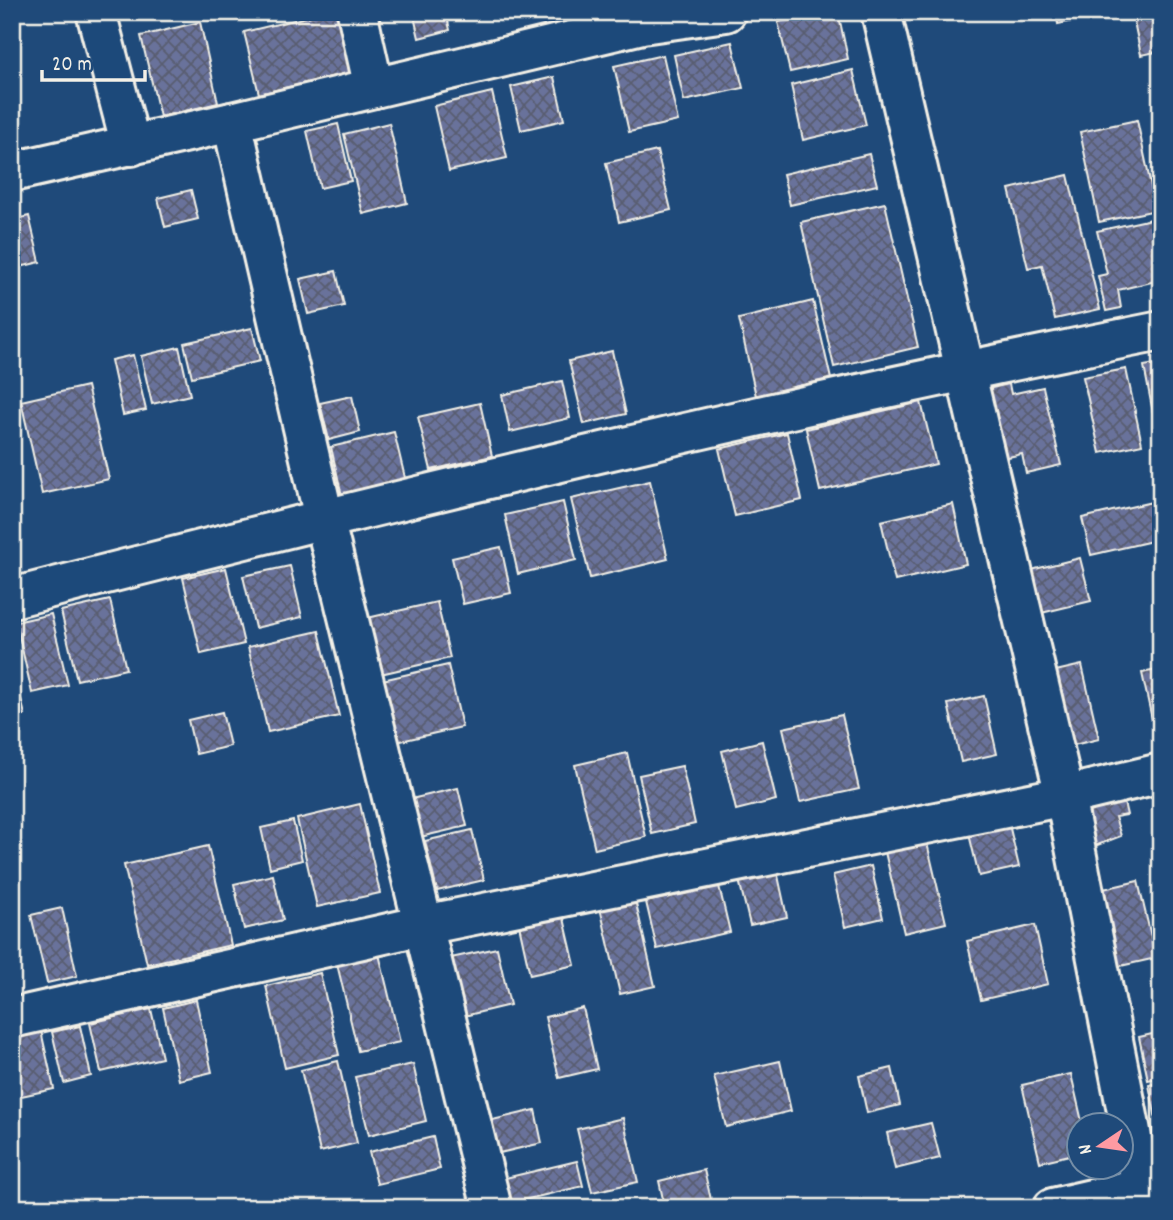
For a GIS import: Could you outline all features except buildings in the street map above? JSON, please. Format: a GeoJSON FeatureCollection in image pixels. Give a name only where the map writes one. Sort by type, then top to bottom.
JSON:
{"type":"FeatureCollection","features":[{"type":"Feature","properties":{"kind":"street"},"geometry":{"type":"LineString","coordinates":[[96,12],[131,146]]}},
{"type":"Feature","properties":{"kind":"street"},"geometry":{"type":"LineString","coordinates":[[357,12],[374,88]]}},
{"type":"Feature","properties":{"kind":"street"},"geometry":{"type":"LineString","coordinates":[[12,172],[374,88],[640,18],[726,12]]}},
{"type":"Feature","properties":{"kind":"street"},"geometry":{"type":"LineString","coordinates":[[881,12],[967,369],[1065,796],[1149,1193],[1053,1208]]}},
{"type":"Feature","properties":{"kind":"street"},"geometry":{"type":"LineString","coordinates":[[232,122],[324,518],[492,1208]]}},
{"type":"Feature","properties":{"kind":"street"},"geometry":{"type":"LineString","coordinates":[[12,598],[324,518],[967,369],[1161,331]]}},
{"type":"Feature","properties":{"kind":"street"},"geometry":{"type":"LineString","coordinates":[[12,1018],[424,925],[1065,796],[1161,773]]}}]}
